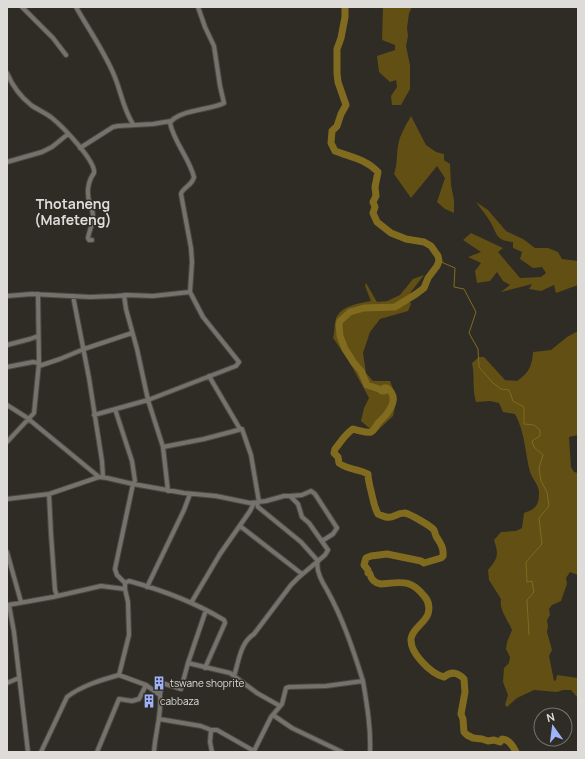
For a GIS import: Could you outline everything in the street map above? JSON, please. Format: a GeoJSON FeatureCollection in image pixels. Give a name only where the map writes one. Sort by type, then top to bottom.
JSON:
{"type":"FeatureCollection","features":[{"type":"Feature","properties":{"kind":"street"},"geometry":{"type":"LineString","coordinates":[[22,7],[53,38],[66,55]]}},
{"type":"Feature","properties":{"kind":"street"},"geometry":{"type":"LineString","coordinates":[[76,7],[106,55],[133,124]]}},
{"type":"Feature","properties":{"kind":"street"},"geometry":{"type":"LineString","coordinates":[[80,148],[113,128],[125,124],[153,124],[171,121],[181,115],[214,108],[224,103],[214,46],[198,7]]}},
{"type":"Feature","properties":{"kind":"street"},"geometry":{"type":"LineString","coordinates":[[7,73],[14,86],[31,104],[53,118],[68,134],[88,157],[95,170],[88,185],[89,202],[93,211],[88,238],[89,240],[92,240]]}},
{"type":"Feature","properties":{"kind":"street"},"geometry":{"type":"LineString","coordinates":[[94,415],[148,400],[236,366],[239,362],[203,317],[190,292],[192,262],[190,235],[181,194],[192,184],[194,177],[189,163],[170,124],[171,121]]}},
{"type":"Feature","properties":{"kind":"street"},"geometry":{"type":"LineString","coordinates":[[7,162],[42,152],[52,147],[68,134]]}},
{"type":"Feature","properties":{"kind":"street"},"geometry":{"type":"LineString","coordinates":[[7,296],[38,294],[73,296],[154,296],[190,292]]}},
{"type":"Feature","properties":{"kind":"street"},"geometry":{"type":"LineString","coordinates":[[7,442],[34,413],[39,364],[38,294]]}},
{"type":"Feature","properties":{"kind":"street"},"geometry":{"type":"LineString","coordinates":[[124,295],[148,400],[163,447],[168,491]]}},
{"type":"Feature","properties":{"kind":"street"},"geometry":{"type":"LineString","coordinates":[[73,296],[84,349],[102,461],[101,477]]}},
{"type":"Feature","properties":{"kind":"street"},"geometry":{"type":"LineString","coordinates":[[7,367],[33,362],[39,364],[60,359],[84,349],[132,333]]}},
{"type":"Feature","properties":{"kind":"street"},"geometry":{"type":"LineString","coordinates":[[7,345],[30,340],[38,336]]}},
{"type":"Feature","properties":{"kind":"street"},"geometry":{"type":"LineString","coordinates":[[209,376],[240,429],[244,430],[251,455],[258,507],[301,542],[318,561]]}},
{"type":"Feature","properties":{"kind":"street"},"geometry":{"type":"LineString","coordinates":[[7,405],[28,419],[101,477],[168,491],[216,496],[250,503],[257,503],[284,496],[302,495],[310,491],[315,494],[337,528],[329,537],[322,541]]}},
{"type":"Feature","properties":{"kind":"street"},"geometry":{"type":"LineString","coordinates":[[115,409],[134,472],[135,481],[133,484],[115,569],[117,575],[125,583],[128,602],[129,635],[119,675]]}},
{"type":"Feature","properties":{"kind":"street"},"geometry":{"type":"LineString","coordinates":[[163,447],[204,439],[240,429]]}},
{"type":"Feature","properties":{"kind":"street"},"geometry":{"type":"LineString","coordinates":[[7,499],[50,494],[101,477]]}},
{"type":"Feature","properties":{"kind":"street"},"geometry":{"type":"LineString","coordinates":[[50,494],[51,534],[55,590],[57,596]]}},
{"type":"Feature","properties":{"kind":"street"},"geometry":{"type":"LineString","coordinates":[[147,587],[190,494]]}},
{"type":"Feature","properties":{"kind":"street"},"geometry":{"type":"LineString","coordinates":[[234,676],[239,657],[246,641],[257,630],[291,586],[302,574],[326,555],[328,551],[322,541],[302,517],[298,504],[290,496]]}},
{"type":"Feature","properties":{"kind":"street"},"geometry":{"type":"LineString","coordinates":[[191,603],[220,554],[257,503]]}},
{"type":"Feature","properties":{"kind":"street"},"geometry":{"type":"LineString","coordinates":[[240,526],[241,529],[269,548],[302,574]]}},
{"type":"Feature","properties":{"kind":"street"},"geometry":{"type":"LineString","coordinates":[[7,552],[21,602]]}},
{"type":"Feature","properties":{"kind":"street"},"geometry":{"type":"LineString","coordinates":[[318,561],[316,567],[340,615],[349,637],[362,681],[369,722],[370,752]]}},
{"type":"Feature","properties":{"kind":"street"},"geometry":{"type":"LineString","coordinates":[[125,583],[129,581],[191,603],[225,621],[205,668]]}},
{"type":"Feature","properties":{"kind":"street"},"geometry":{"type":"LineString","coordinates":[[28,752],[14,632],[8,605],[102,586],[125,589]]}},
{"type":"Feature","properties":{"kind":"street"},"geometry":{"type":"LineString","coordinates":[[154,752],[162,683],[182,689],[188,663],[206,610]]}},
{"type":"Feature","properties":{"kind":"street"},"geometry":{"type":"LineString","coordinates":[[188,663],[226,672],[257,693],[280,706]]}},
{"type":"Feature","properties":{"kind":"street"},"geometry":{"type":"LineString","coordinates":[[41,752],[67,697],[73,692],[119,675],[146,685],[160,696]]}},
{"type":"Feature","properties":{"kind":"street"},"geometry":{"type":"LineString","coordinates":[[7,683],[19,678]]}},
{"type":"Feature","properties":{"kind":"street"},"geometry":{"type":"LineString","coordinates":[[159,719],[217,730],[254,751],[273,715],[280,706],[287,687],[326,686],[362,681]]}},
{"type":"Feature","properties":{"kind":"street"},"geometry":{"type":"LineString","coordinates":[[97,752],[119,699],[136,701],[139,699],[146,685]]}},
{"type":"Feature","properties":{"kind":"street"},"geometry":{"type":"LineString","coordinates":[[273,715],[292,728],[342,752]]}},
{"type":"Feature","properties":{"kind":"street"},"geometry":{"type":"LineString","coordinates":[[211,730],[210,742],[212,752]]}},
{"type":"Feature","properties":{"kind":"shaded area"},"geometry":{"type":"Polygon","coordinates":[[[383,7],[412,7],[409,13],[406,46],[410,65],[410,89],[401,105],[392,105],[391,96],[397,87],[396,80],[390,82],[379,72],[377,56],[395,50],[395,45],[382,40],[383,7]]]}},
{"type":"Feature","properties":{"kind":"shaded area"},"geometry":{"type":"Polygon","coordinates":[[[411,116],[426,145],[436,152],[444,154],[444,160],[450,164],[454,213],[445,209],[437,202],[445,178],[437,166],[411,198],[394,174],[400,138],[411,116]]]}},
{"type":"Feature","properties":{"kind":"shaded area"},"geometry":{"type":"Polygon","coordinates":[[[476,202],[488,210],[506,231],[523,239],[535,248],[548,248],[558,252],[562,259],[578,261],[578,285],[556,293],[554,285],[541,291],[529,289],[532,284],[501,292],[510,285],[503,281],[497,272],[490,281],[477,283],[475,271],[481,263],[468,257],[481,252],[463,240],[471,233],[503,248],[498,252],[520,278],[541,277],[546,273],[542,267],[533,268],[520,259],[522,252],[513,248],[513,242],[500,239],[498,237],[489,220],[476,202]]]}},
{"type":"Feature","properties":{"kind":"shaded area"},"geometry":{"type":"Polygon","coordinates":[[[424,275],[407,297],[411,304],[408,311],[380,319],[370,332],[363,353],[366,373],[373,381],[390,381],[397,399],[393,416],[375,433],[361,421],[364,408],[369,398],[349,361],[333,338],[336,318],[340,312],[348,307],[371,301],[365,286],[366,283],[377,302],[387,301],[400,295],[413,279],[424,275]]]}},
{"type":"Feature","properties":{"kind":"shaded area"},"geometry":{"type":"Polygon","coordinates":[[[578,331],[578,435],[569,437],[571,467],[574,472],[578,473],[578,575],[570,572],[566,578],[567,584],[561,601],[552,605],[549,609],[550,615],[547,620],[547,632],[552,650],[549,656],[554,681],[556,680],[557,675],[578,678],[578,698],[571,690],[557,692],[534,690],[517,698],[507,707],[505,705],[508,695],[503,682],[504,668],[509,663],[510,657],[506,649],[507,642],[512,630],[501,607],[501,599],[489,580],[488,570],[497,556],[497,549],[494,540],[501,532],[516,531],[522,528],[524,513],[536,506],[539,492],[530,472],[523,435],[515,414],[503,412],[499,403],[490,401],[476,402],[472,363],[479,357],[484,357],[505,380],[517,381],[529,369],[533,352],[551,350],[567,337],[578,331]]]}},
{"type":"Feature","properties":{"kind":"waterway"},"geometry":{"type":"LineString","coordinates":[[345,7],[345,17],[341,38],[337,49],[337,73],[338,82],[346,105],[337,126],[332,131],[331,143],[335,151],[363,161],[378,172],[375,187],[376,196],[373,202],[375,207],[373,213],[377,222],[391,233],[406,239],[424,242],[431,246],[438,256],[439,261],[428,278],[424,288],[395,307],[364,308],[350,312],[340,321],[340,336],[345,349],[361,371],[367,385],[382,391],[384,391],[384,388],[387,388],[393,396],[393,401],[392,406],[386,415],[371,432],[353,429],[343,438],[335,449],[334,453],[338,457],[339,463],[343,466],[368,474],[374,504],[378,514],[391,517],[405,513],[420,520],[434,530],[442,548],[443,556],[441,558],[424,563],[421,561],[387,554],[366,558],[364,565],[372,580],[375,582],[381,584],[400,582],[410,584],[420,591],[426,599],[429,607],[428,614],[412,635],[412,645],[422,662],[433,672],[444,677],[454,673],[464,679],[465,692],[461,714],[464,732],[473,738],[488,741],[494,740],[500,742],[502,739],[507,740],[514,747],[516,752]]}},
{"type":"Feature","properties":{"kind":"waterway"},"geometry":{"type":"LineString","coordinates":[[439,261],[455,268],[454,287],[464,289],[476,312],[469,333],[478,349],[479,367],[493,383],[501,389],[509,390],[513,401],[524,407],[524,424],[534,425],[540,430],[540,436],[532,441],[534,447],[543,455],[539,468],[541,481],[547,492],[549,506],[539,518],[542,544],[526,562],[527,582],[532,581],[534,592],[527,600],[529,635]]}},
{"type":"Feature","properties":{"kind":"place","name":"tswane shoprite"},"geometry":{"type":"Point","coordinates":[159,683]}},
{"type":"Feature","properties":{"kind":"place","name":"cabbaza"},"geometry":{"type":"Point","coordinates":[149,701]}},
{"type":"Feature","properties":{"kind":"district","name":"Thotaneng (Mafeteng)"},"geometry":{"type":"Point","coordinates":[73,212]}}]}
